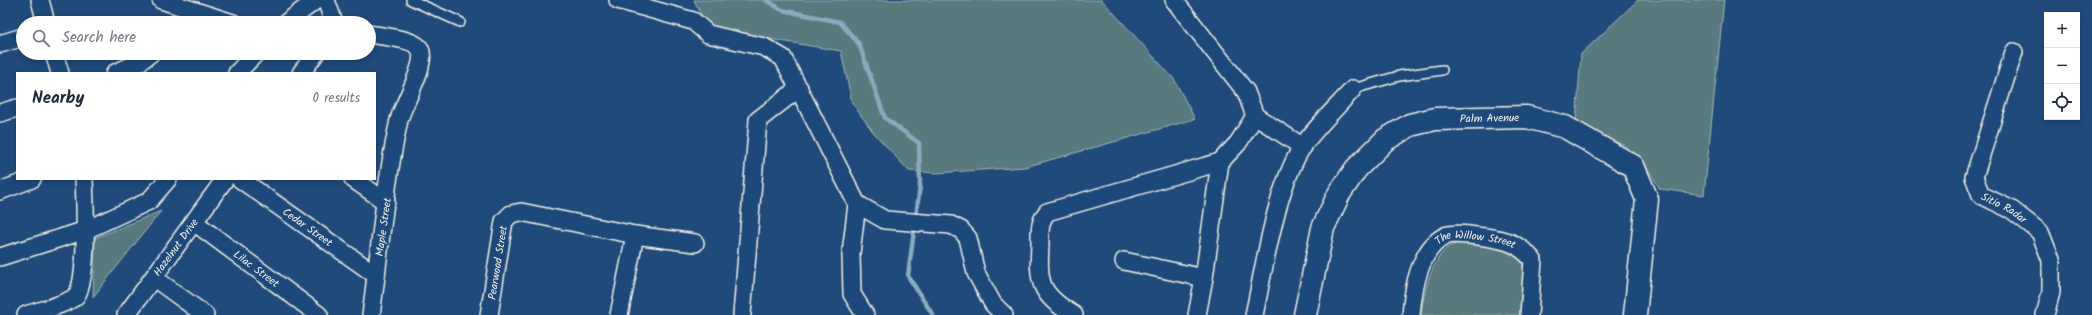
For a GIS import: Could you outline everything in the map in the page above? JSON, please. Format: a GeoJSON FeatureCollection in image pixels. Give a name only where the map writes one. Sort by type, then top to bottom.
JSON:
{"type":"FeatureCollection","features":[{"type":"Feature","properties":{"kind":"street"},"geometry":{"type":"LineString","coordinates":[[40,0],[44,16]]}},
{"type":"Feature","properties":{"kind":"street"},"geometry":{"type":"LineString","coordinates":[[161,0],[192,16]]}},
{"type":"Feature","properties":{"kind":"street"},"geometry":{"type":"LineString","coordinates":[[295,16],[316,0]]}},
{"type":"Feature","properties":{"kind":"street"},"geometry":{"type":"LineString","coordinates":[[326,0],[332,16]]}},
{"type":"Feature","properties":{"kind":"street"},"geometry":{"type":"LineString","coordinates":[[1174,0],[1246,92],[1254,116],[1302,147]]}},
{"type":"Feature","properties":{"kind":"street"},"geometry":{"type":"LineString","coordinates":[[627,1],[693,21],[708,34],[764,47],[783,58],[857,204],[851,253],[852,294],[865,315]]}},
{"type":"Feature","properties":{"kind":"street","name":"Maple Street"},"geometry":{"type":"LineString","coordinates":[[371,315],[386,202],[400,119],[423,59],[420,48],[413,43],[376,35]]}},
{"type":"Feature","properties":{"kind":"street"},"geometry":{"type":"LineString","coordinates":[[0,44],[16,39]]}},
{"type":"Feature","properties":{"kind":"street","name":"Sitio Radar"},"geometry":{"type":"LineString","coordinates":[[2014,52],[1974,177],[1981,195],[2012,210],[2040,232],[2051,260],[2050,292],[2048,308],[2045,315]]}},
{"type":"Feature","properties":{"kind":"street"},"geometry":{"type":"LineString","coordinates":[[56,60],[60,72]]}},
{"type":"Feature","properties":{"kind":"street"},"geometry":{"type":"LineString","coordinates":[[117,72],[142,60]]}},
{"type":"Feature","properties":{"kind":"street"},"geometry":{"type":"LineString","coordinates":[[237,72],[249,60]]}},
{"type":"Feature","properties":{"kind":"street"},"geometry":{"type":"LineString","coordinates":[[303,72],[311,60]]}},
{"type":"Feature","properties":{"kind":"street"},"geometry":{"type":"LineString","coordinates":[[742,315],[758,120],[799,88]]}},
{"type":"Feature","properties":{"kind":"street"},"geometry":{"type":"LineString","coordinates":[[1254,315],[1275,219],[1287,181],[1302,147],[1353,89]]}},
{"type":"Feature","properties":{"kind":"street"},"geometry":{"type":"LineString","coordinates":[[0,113],[16,108]]}},
{"type":"Feature","properties":{"kind":"street"},"geometry":{"type":"LineString","coordinates":[[1074,315],[1052,309],[1038,272],[1041,220],[1047,212],[1220,162],[1238,143],[1254,116]]}},
{"type":"Feature","properties":{"kind":"street","name":"Palm Avenue"},"geometry":{"type":"LineString","coordinates":[[1305,315],[1324,228],[1339,194],[1356,169],[1385,140],[1410,125],[1435,119],[1527,118],[1565,127],[1633,166],[1647,199],[1635,315]]}},
{"type":"Feature","properties":{"kind":"street"},"geometry":{"type":"LineString","coordinates":[[1197,315],[1204,278],[1220,162]]}},
{"type":"Feature","properties":{"kind":"street"},"geometry":{"type":"LineString","coordinates":[[0,191],[29,180]]}},
{"type":"Feature","properties":{"kind":"street"},"geometry":{"type":"LineString","coordinates":[[26,315],[76,296],[81,287],[86,230],[84,180]]}},
{"type":"Feature","properties":{"kind":"street"},"geometry":{"type":"LineString","coordinates":[[0,257],[86,230],[149,201],[167,180]]}},
{"type":"Feature","properties":{"kind":"street","name":"Hazelnut Drive"},"geometry":{"type":"LineString","coordinates":[[126,315],[224,180]]}},
{"type":"Feature","properties":{"kind":"street","name":"Cedar Street"},"geometry":{"type":"LineString","coordinates":[[241,180],[376,275]]}},
{"type":"Feature","properties":{"kind":"street"},"geometry":{"type":"LineString","coordinates":[[354,180],[386,202]]}},
{"type":"Feature","properties":{"kind":"street"},"geometry":{"type":"LineString","coordinates":[[857,204],[885,220],[950,225],[960,230],[968,238],[976,273],[993,304],[1004,315]]}},
{"type":"Feature","properties":{"kind":"street","name":"Pearwood Street"},"geometry":{"type":"LineString","coordinates":[[489,315],[504,221],[511,214],[521,212],[635,235]]}},
{"type":"Feature","properties":{"kind":"street","name":"Lilac Street"},"geometry":{"type":"LineString","coordinates":[[194,222],[319,315]]}},
{"type":"Feature","properties":{"kind":"street"},"geometry":{"type":"LineString","coordinates":[[619,315],[635,235],[695,243]]}},
{"type":"Feature","properties":{"kind":"street","name":"The Willow Street"},"geometry":{"type":"LineString","coordinates":[[1411,315],[1413,293],[1421,265],[1434,245],[1446,235],[1468,235],[1497,239],[1521,247],[1533,260],[1528,315]]}},
{"type":"Feature","properties":{"kind":"street"},"geometry":{"type":"LineString","coordinates":[[1124,261],[1204,278]]}},
{"type":"Feature","properties":{"kind":"street"},"geometry":{"type":"LineString","coordinates":[[154,278],[205,315]]}},
{"type":"Feature","properties":{"kind":"lane"},"geometry":{"type":"LineString","coordinates":[[411,0],[460,22]]}},
{"type":"Feature","properties":{"kind":"lane"},"geometry":{"type":"LineString","coordinates":[[1353,89],[1399,76],[1442,70]]}},
{"type":"Feature","properties":{"kind":"green space"},"geometry":{"type":"Polygon","coordinates":[[[694,0],[1102,0],[1174,79],[1195,119],[1025,167],[936,173],[909,171],[874,133],[852,103],[841,51],[708,29],[694,0]]]}},
{"type":"Feature","properties":{"kind":"green space"},"geometry":{"type":"Polygon","coordinates":[[[1638,0],[1724,0],[1704,195],[1660,189],[1648,169],[1625,146],[1576,123],[1581,54],[1638,0]]]}},
{"type":"Feature","properties":{"kind":"green space"},"geometry":{"type":"Polygon","coordinates":[[[161,211],[93,297],[95,238],[161,211]]]}},
{"type":"Feature","properties":{"kind":"green space"},"geometry":{"type":"Polygon","coordinates":[[[1477,243],[1511,252],[1518,257],[1522,263],[1525,289],[1521,315],[1421,315],[1426,287],[1439,257],[1452,245],[1477,243]]]}},
{"type":"Feature","properties":{"kind":"waterway"},"geometry":{"type":"LineString","coordinates":[[766,0],[782,10],[840,22],[859,44],[885,118],[919,143],[920,186],[908,276],[933,315]]}}]}
